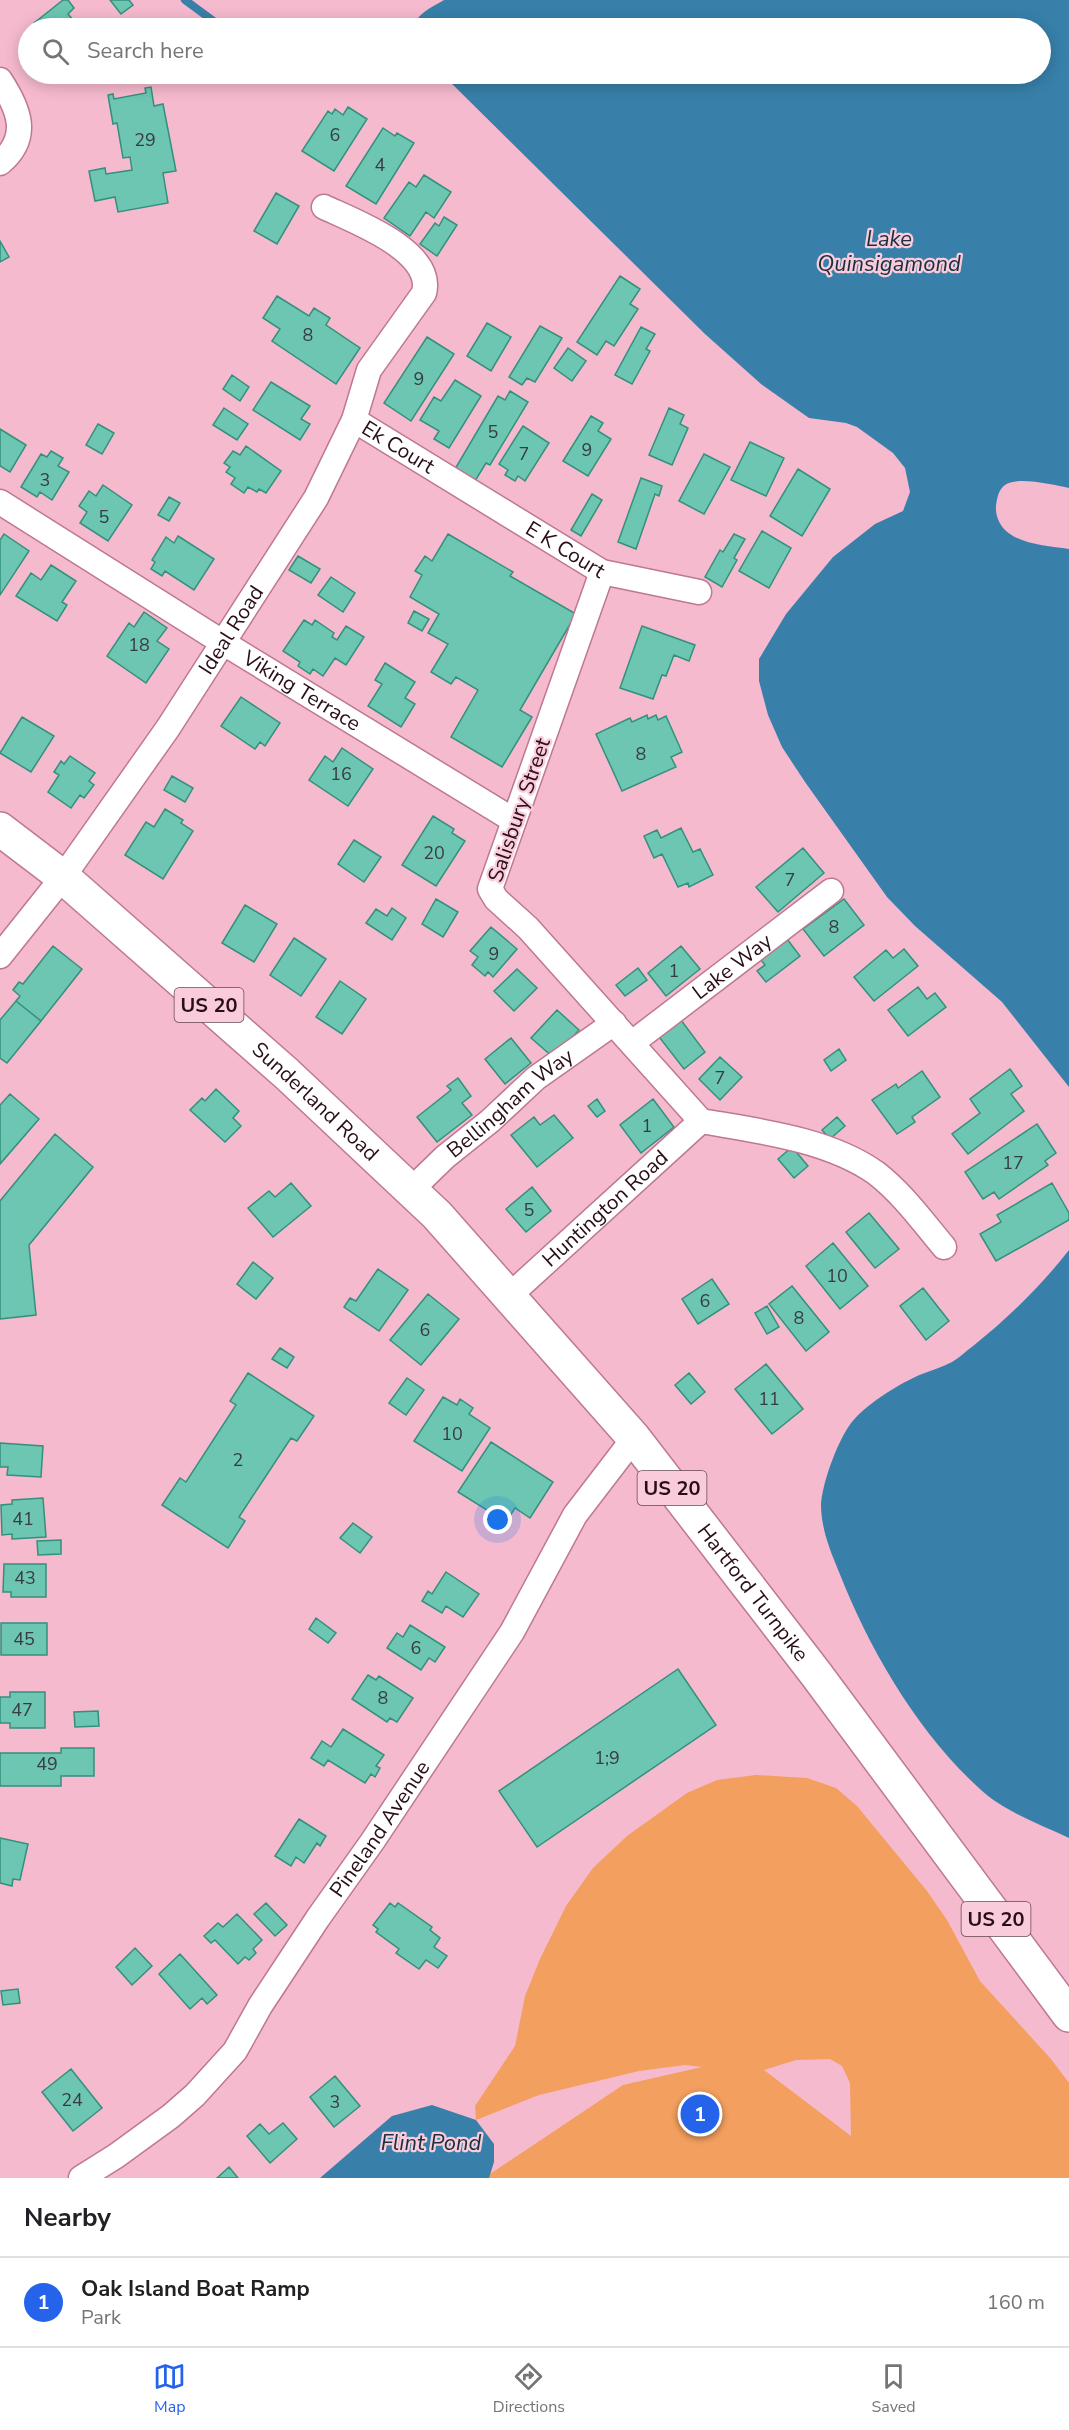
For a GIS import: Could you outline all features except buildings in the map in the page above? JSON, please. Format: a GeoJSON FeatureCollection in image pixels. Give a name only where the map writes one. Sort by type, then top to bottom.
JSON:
{"type":"FeatureCollection","features":[{"type":"Feature","properties":{"kind":"main road","name":"Sunderland Road"},"geometry":{"type":"LineString","coordinates":[[0,829],[63,878],[287,1074],[411,1190]]}},
{"type":"Feature","properties":{"kind":"main road","name":"Hartford Turnpike"},"geometry":{"type":"LineString","coordinates":[[411,1190],[437,1215],[634,1438],[816,1674],[1069,2015]]}},
{"type":"Feature","properties":{"kind":"street"},"geometry":{"type":"LineString","coordinates":[[0,80],[13,99],[20,133],[13,150],[0,163]]}},
{"type":"Feature","properties":{"kind":"street","name":"Ideal Road"},"geometry":{"type":"LineString","coordinates":[[0,956],[63,878],[168,728],[316,498],[354,420],[369,370],[424,293],[427,282],[423,272],[408,254],[384,235],[324,207]]}},
{"type":"Feature","properties":{"kind":"street","name":"Ek Court"},"geometry":{"type":"LineString","coordinates":[[354,420],[444,476]]}},
{"type":"Feature","properties":{"kind":"street","name":"E K Court"},"geometry":{"type":"LineString","coordinates":[[444,476],[602,572],[699,592]]}},
{"type":"Feature","properties":{"kind":"street","name":"Viking Terrace"},"geometry":{"type":"LineString","coordinates":[[0,502],[222,642],[513,820]]}},
{"type":"Feature","properties":{"kind":"street","name":"Salisbury Street"},"geometry":{"type":"LineString","coordinates":[[602,572],[490,889],[496,899],[528,928],[701,1121]]}},
{"type":"Feature","properties":{"kind":"street","name":"Lake Way"},"geometry":{"type":"LineString","coordinates":[[632,1043],[831,891]]}},
{"type":"Feature","properties":{"kind":"street","name":"Bellingham Way"},"geometry":{"type":"LineString","coordinates":[[411,1190],[445,1157],[490,1121],[536,1078],[614,1023]]}},
{"type":"Feature","properties":{"kind":"street"},"geometry":{"type":"LineString","coordinates":[[701,1121],[775,1134],[832,1150],[867,1168],[902,1198],[944,1247]]}},
{"type":"Feature","properties":{"kind":"street","name":"Huntington Road"},"geometry":{"type":"LineString","coordinates":[[509,1296],[701,1121]]}},
{"type":"Feature","properties":{"kind":"street","name":"Pineland Avenue"},"geometry":{"type":"LineString","coordinates":[[81,2178],[116,2157],[171,2116],[195,2096],[235,2051],[260,2006],[512,1632],[575,1515],[634,1438]]}},
{"type":"Feature","properties":{"kind":"shaded area"},"geometry":{"type":"Polygon","coordinates":[[[756,1775],[807,1778],[836,1788],[857,1806],[927,1891],[947,1920],[980,1981],[1051,2059],[1069,2083],[1069,2178],[484,2178],[623,2085],[702,2067],[685,2065],[639,2071],[539,2095],[476,2120],[475,2106],[515,2046],[525,1996],[566,1906],[593,1868],[627,1836],[687,1793],[717,1780],[756,1775]],[[830,2059],[796,2060],[764,2070],[851,2136],[850,2083],[842,2066],[830,2059]]]}},
{"type":"Feature","properties":{"kind":"water","name":"Lake Quinsigamond"},"geometry":{"type":"Polygon","coordinates":[[[444,0],[1069,0],[1069,488],[1036,482],[1011,482],[999,492],[996,510],[1001,525],[1016,538],[1069,549],[1069,1087],[1002,1002],[915,926],[887,897],[782,747],[768,715],[759,681],[759,659],[786,614],[833,557],[875,524],[903,511],[910,492],[905,468],[893,453],[857,427],[846,423],[809,418],[761,384],[705,334],[452,84],[1051,84],[1051,18],[419,18],[429,8],[444,0]]]}},
{"type":"Feature","properties":{"kind":"water"},"geometry":{"type":"Polygon","coordinates":[[[1069,1250],[1069,1838],[1023,1817],[990,1798],[958,1768],[917,1717],[881,1661],[851,1602],[827,1540],[821,1507],[824,1488],[835,1454],[844,1433],[855,1418],[893,1389],[952,1362],[960,1356],[1024,1301],[1069,1250]]]}},
{"type":"Feature","properties":{"kind":"water","name":"Flint Pond"},"geometry":{"type":"Polygon","coordinates":[[[432,2105],[476,2120],[494,2144],[494,2162],[489,2178],[320,2178],[392,2116],[432,2105]]]}},
{"type":"Feature","properties":{"kind":"waterway"},"geometry":{"type":"LineString","coordinates":[[185,0],[209,18]]}},
{"type":"Feature","properties":{"kind":"place","name":"Oak Island Boat Ramp"},"geometry":{"type":"Point","coordinates":[700,2114]}}]}
